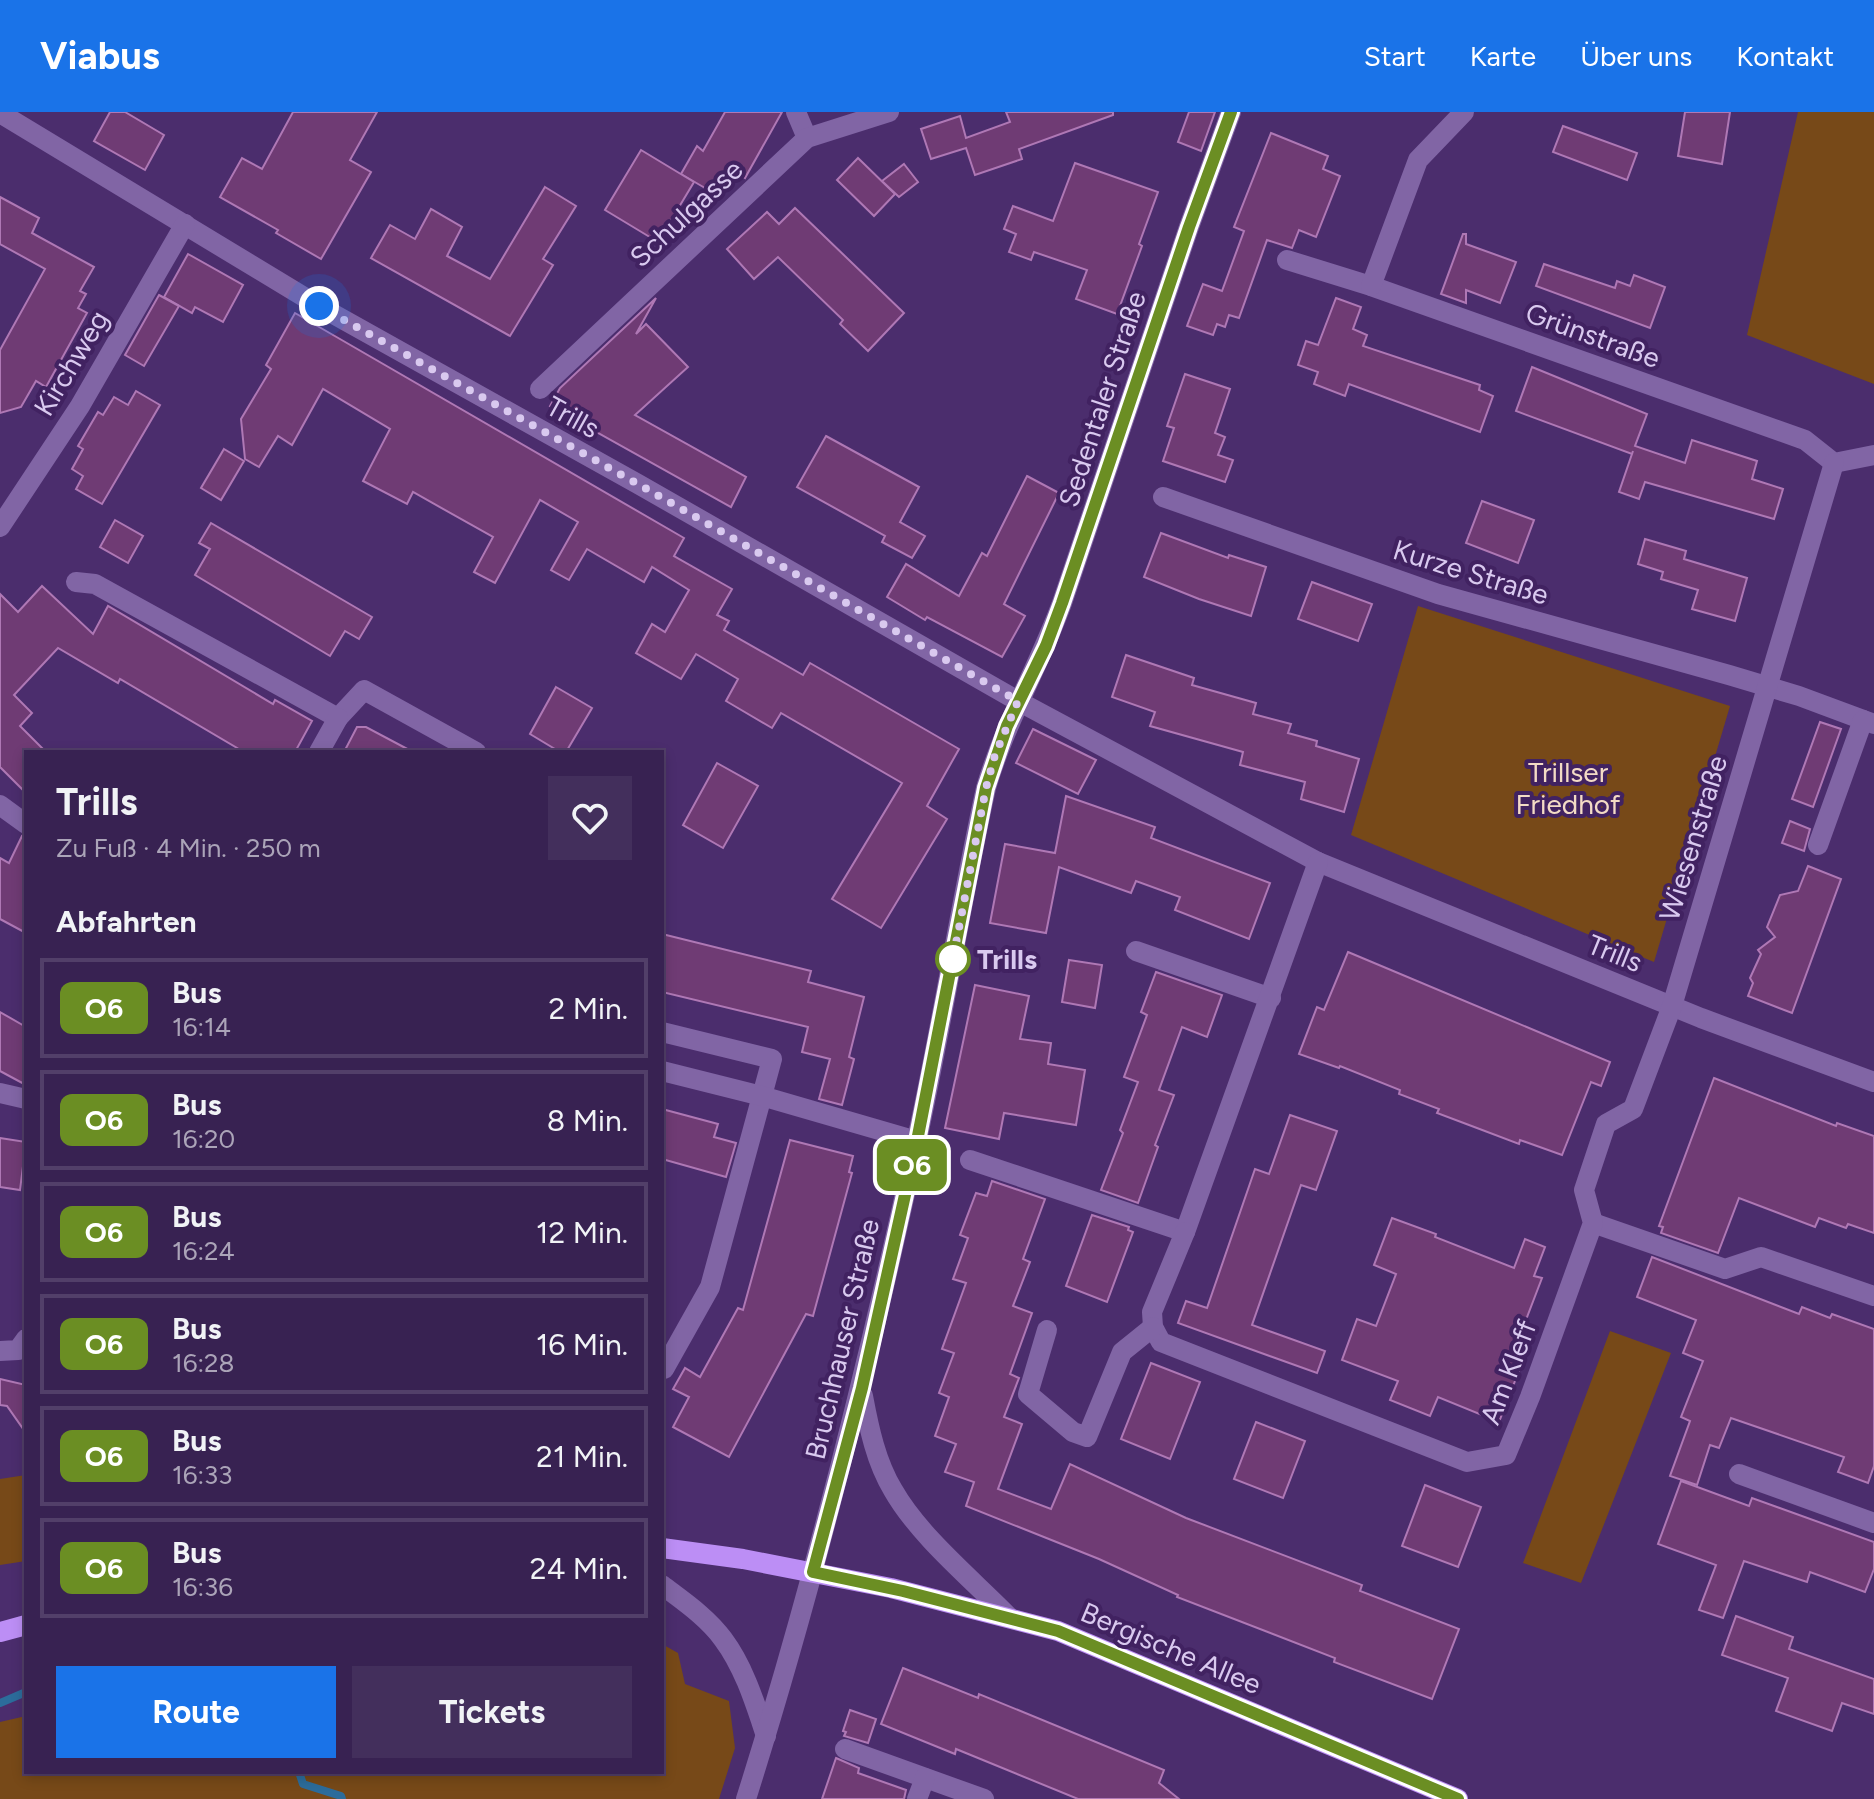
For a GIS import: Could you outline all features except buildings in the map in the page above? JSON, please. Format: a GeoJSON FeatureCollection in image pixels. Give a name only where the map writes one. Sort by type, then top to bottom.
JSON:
{"type":"FeatureCollection","features":[{"type":"Feature","properties":{"kind":"main road","name":"Bergische Allee"},"geometry":{"type":"LineString","coordinates":[[664,1548],[813,1572],[903,1591],[1058,1631],[1458,1799]]}},
{"type":"Feature","properties":{"kind":"main road"},"geometry":{"type":"LineString","coordinates":[[0,1632],[24,1626]]}},
{"type":"Feature","properties":{"kind":"street"},"geometry":{"type":"LineString","coordinates":[[796,112],[807,138]]}},
{"type":"Feature","properties":{"kind":"street","name":"Schulgasse"},"geometry":{"type":"LineString","coordinates":[[540,389],[807,138],[889,112]]}},
{"type":"Feature","properties":{"kind":"street","name":"Sedentaler Straße"},"geometry":{"type":"LineString","coordinates":[[1018,701],[1046,646],[1062,603],[1231,112]]}},
{"type":"Feature","properties":{"kind":"street"},"geometry":{"type":"LineString","coordinates":[[1371,286],[1418,160],[1464,112]]}},
{"type":"Feature","properties":{"kind":"street","name":"Trills"},"geometry":{"type":"LineString","coordinates":[[0,113],[319,306],[1018,701],[1318,862],[1672,1006],[1874,1082]]}},
{"type":"Feature","properties":{"kind":"street","name":"Kirchweg"},"geometry":{"type":"LineString","coordinates":[[0,527],[80,406],[185,224]]}},
{"type":"Feature","properties":{"kind":"street","name":"Grünstraße"},"geometry":{"type":"LineString","coordinates":[[1287,260],[1371,286],[1805,440],[1834,463]]}},
{"type":"Feature","properties":{"kind":"street"},"geometry":{"type":"LineString","coordinates":[[1834,463],[1874,455]]}},
{"type":"Feature","properties":{"kind":"street","name":"Wiesenstraße"},"geometry":{"type":"LineString","coordinates":[[1672,1006],[1834,463]]}},
{"type":"Feature","properties":{"kind":"street","name":"Kurze Straße"},"geometry":{"type":"LineString","coordinates":[[1163,497],[1438,594],[1767,687]]}},
{"type":"Feature","properties":{"kind":"street"},"geometry":{"type":"LineString","coordinates":[[76,582],[95,584],[338,718]]}},
{"type":"Feature","properties":{"kind":"street"},"geometry":{"type":"LineString","coordinates":[[1767,687],[1869,722],[1818,845]]}},
{"type":"Feature","properties":{"kind":"street"},"geometry":{"type":"LineString","coordinates":[[320,750],[338,718],[364,690],[472,750]]}},
{"type":"Feature","properties":{"kind":"street","name":"Bruchhauser Straße"},"geometry":{"type":"LineString","coordinates":[[746,1799],[795,1643],[862,1388],[917,1141],[986,788],[995,755],[1018,701]]}},
{"type":"Feature","properties":{"kind":"street"},"geometry":{"type":"LineString","coordinates":[[0,805],[24,823]]}},
{"type":"Feature","properties":{"kind":"street"},"geometry":{"type":"LineString","coordinates":[[1047,1330],[1028,1394],[1073,1432],[1087,1437],[1122,1352],[1153,1327],[1152,1312],[1185,1232],[1318,862]]}},
{"type":"Feature","properties":{"kind":"street"},"geometry":{"type":"LineString","coordinates":[[1136,951],[1271,998]]}},
{"type":"Feature","properties":{"kind":"street"},"geometry":{"type":"LineString","coordinates":[[1672,1006],[1633,1109],[1606,1124],[1584,1190],[1593,1223],[1725,1269],[1761,1257],[1874,1296]]}},
{"type":"Feature","properties":{"kind":"street"},"geometry":{"type":"LineString","coordinates":[[664,1032],[772,1059],[710,1287],[664,1369]]}},
{"type":"Feature","properties":{"kind":"street"},"geometry":{"type":"LineString","coordinates":[[664,1072],[917,1141]]}},
{"type":"Feature","properties":{"kind":"street"},"geometry":{"type":"LineString","coordinates":[[0,1093],[24,1099]]}},
{"type":"Feature","properties":{"kind":"street"},"geometry":{"type":"LineString","coordinates":[[970,1160],[1185,1232]]}},
{"type":"Feature","properties":{"kind":"street","name":"Am Kleff"},"geometry":{"type":"LineString","coordinates":[[1153,1327],[1161,1342],[1467,1462],[1506,1455],[1593,1223]]}},
{"type":"Feature","properties":{"kind":"street"},"geometry":{"type":"LineString","coordinates":[[0,1351],[18,1350],[24,1342]]}},
{"type":"Feature","properties":{"kind":"street"},"geometry":{"type":"LineString","coordinates":[[862,1388],[878,1458],[892,1490],[924,1531],[1010,1618]]}},
{"type":"Feature","properties":{"kind":"street"},"geometry":{"type":"LineString","coordinates":[[1739,1474],[1874,1523]]}},
{"type":"Feature","properties":{"kind":"street"},"geometry":{"type":"LineString","coordinates":[[664,1587],[713,1627],[724,1640],[741,1670],[766,1736]]}},
{"type":"Feature","properties":{"kind":"street"},"geometry":{"type":"LineString","coordinates":[[845,1749],[984,1799]]}},
{"type":"Feature","properties":{"kind":"street"},"geometry":{"type":"LineString","coordinates":[[917,1799],[925,1778]]}},
{"type":"Feature","properties":{"kind":"green space"},"geometry":{"type":"Polygon","coordinates":[[[1798,112],[1874,112],[1874,384],[1747,335],[1798,112]]]}},
{"type":"Feature","properties":{"kind":"green space","name":"Trillser Friedhof"},"geometry":{"type":"Polygon","coordinates":[[[1418,606],[1730,706],[1654,962],[1351,835],[1418,606]]]}},
{"type":"Feature","properties":{"kind":"green space"},"geometry":{"type":"Polygon","coordinates":[[[1610,1331],[1671,1353],[1581,1583],[1523,1563],[1610,1331]]]}},
{"type":"Feature","properties":{"kind":"green space"},"geometry":{"type":"Polygon","coordinates":[[[24,1475],[24,1561],[0,1565],[0,1479],[24,1475]]]}},
{"type":"Feature","properties":{"kind":"green space"},"geometry":{"type":"Polygon","coordinates":[[[664,1645],[678,1653],[685,1684],[729,1701],[735,1748],[719,1799],[0,1799],[0,1722],[24,1716],[24,1774],[664,1774],[664,1645]]]}},
{"type":"Feature","properties":{"kind":"waterway"},"geometry":{"type":"LineString","coordinates":[[0,1703],[24,1693]]}},
{"type":"Feature","properties":{"kind":"waterway"},"geometry":{"type":"LineString","coordinates":[[300,1774],[303,1784],[341,1796],[342,1799]]}},
{"type":"Feature","properties":{"kind":"bus line","name":"O6"},"geometry":{"type":"LineString","coordinates":[[1231,112],[1062,603],[1046,646],[995,755],[976,835],[917,1141],[862,1388],[813,1572],[903,1591],[1058,1631],[1458,1799]]}},
{"type":"Feature","properties":{"kind":"place","name":"Trills"},"geometry":{"type":"Point","coordinates":[953,959]}},
{"type":"Feature","properties":{"kind":"route"},"geometry":{"type":"LineString","coordinates":[[319,306],[1018,701],[995,755],[986,788],[953,959]]}}]}
